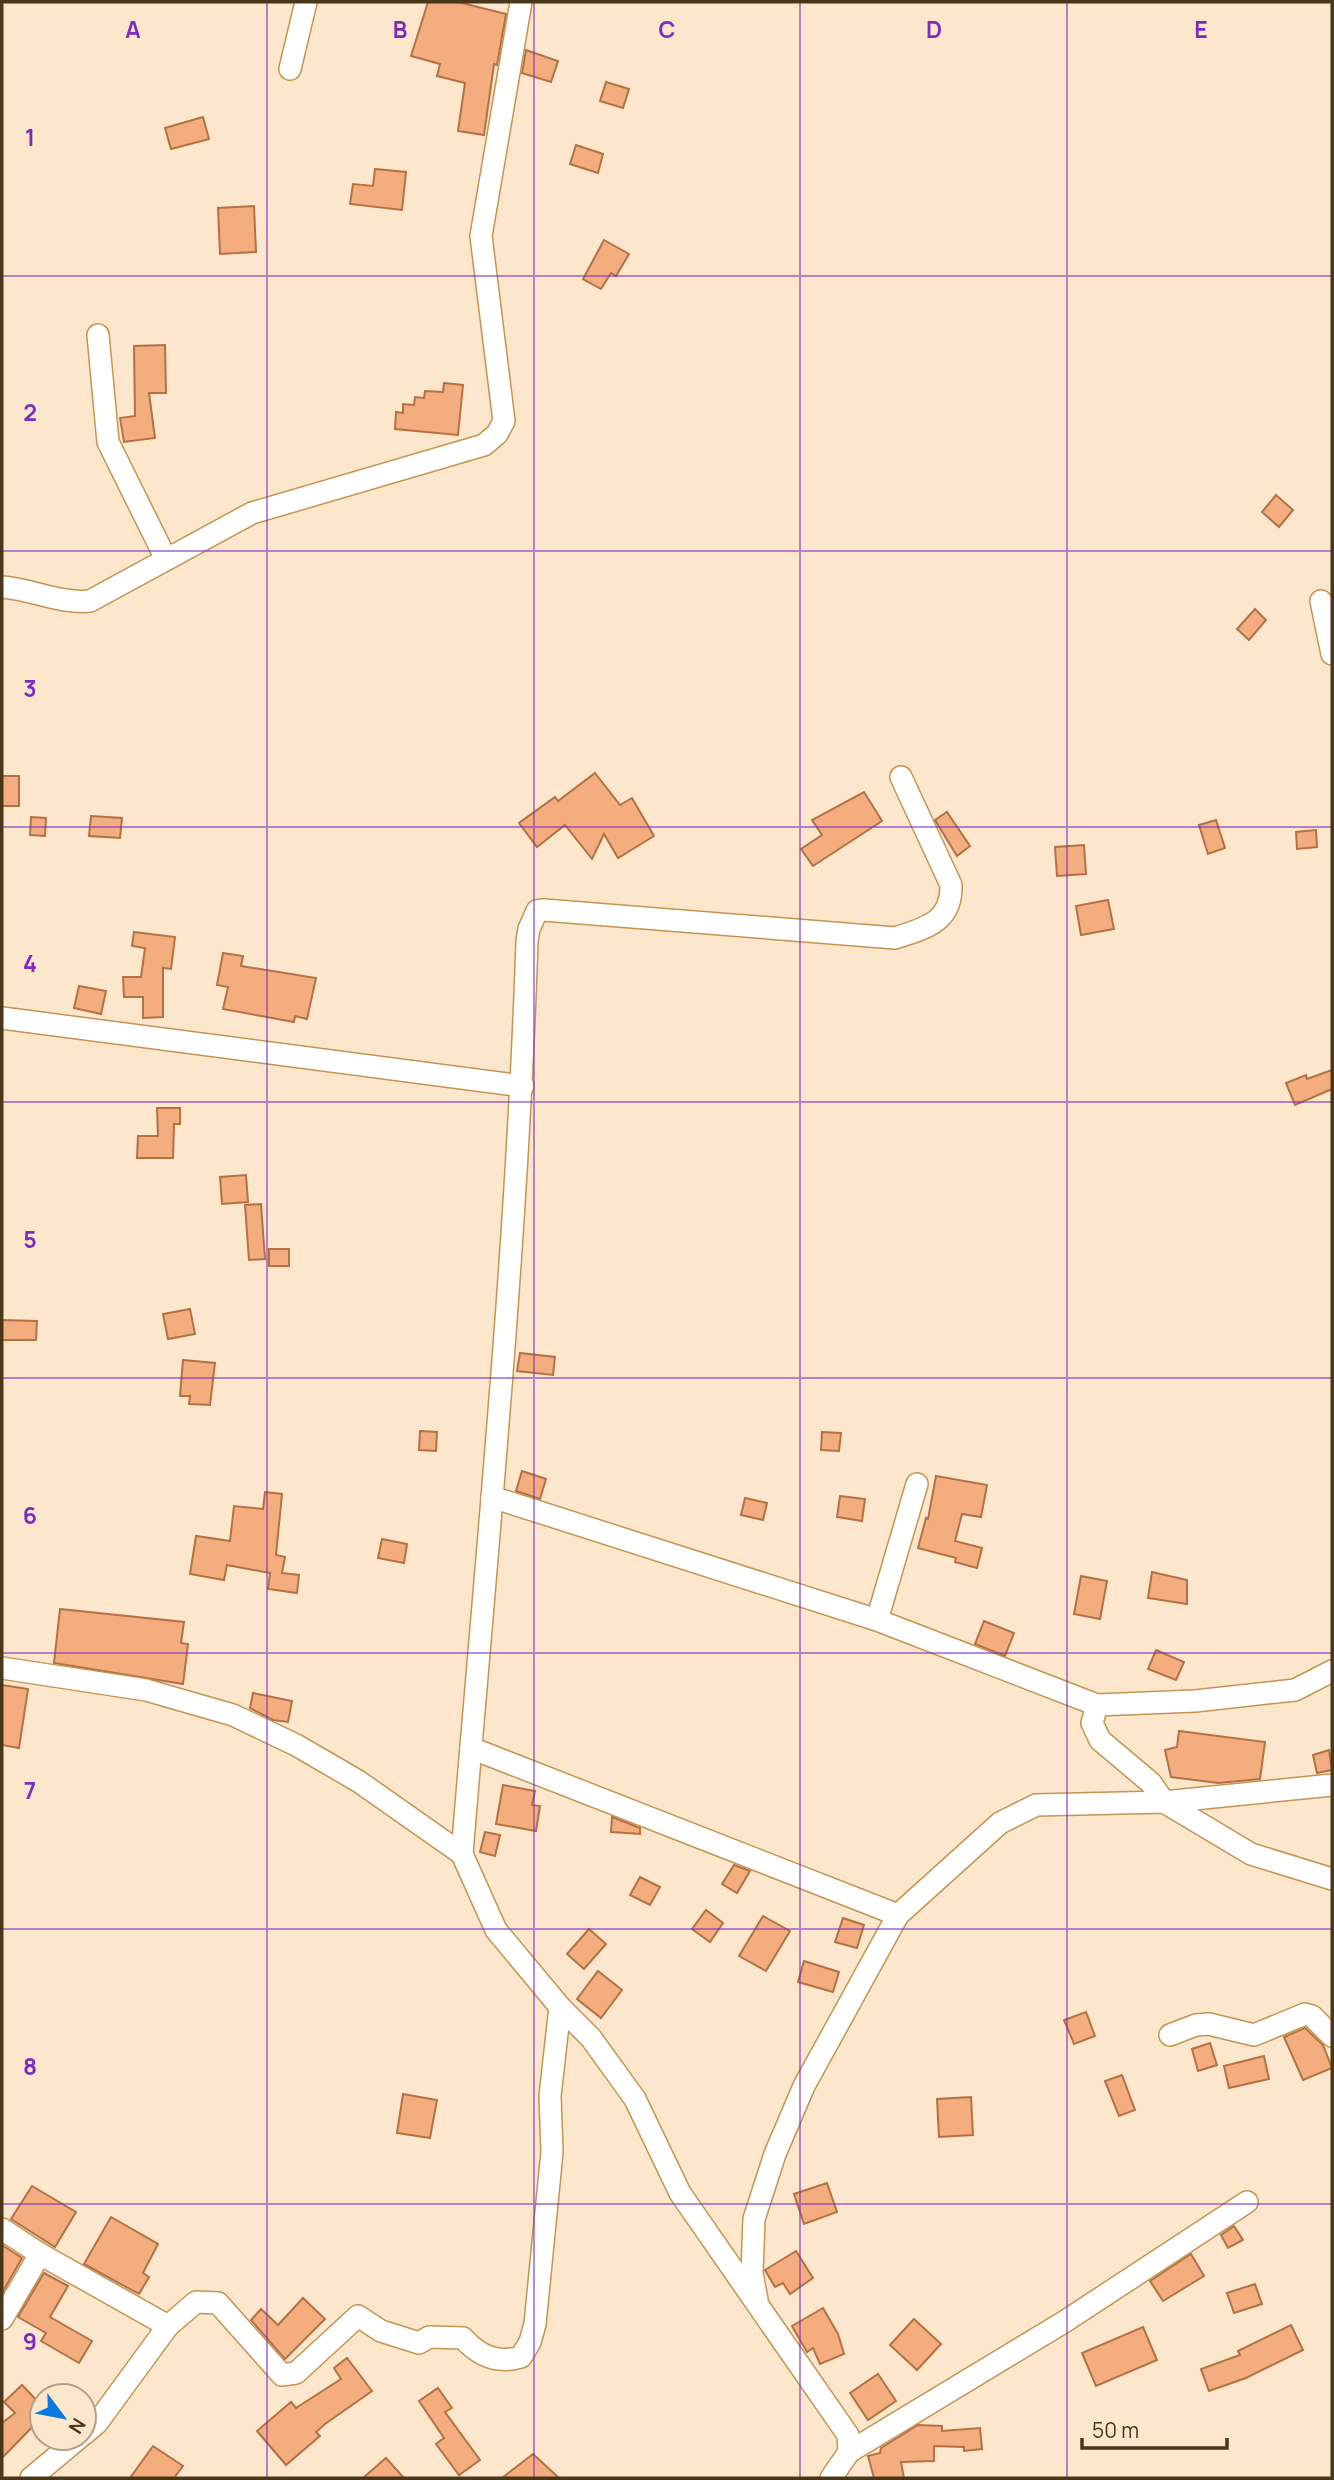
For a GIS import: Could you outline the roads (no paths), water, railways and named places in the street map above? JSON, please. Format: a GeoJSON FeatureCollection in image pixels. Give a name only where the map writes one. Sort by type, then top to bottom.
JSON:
{"type":"FeatureCollection","features":[{"type":"Feature","properties":{"kind":"street"},"geometry":{"type":"LineString","coordinates":[[290,69],[306,2]]}},
{"type":"Feature","properties":{"kind":"street"},"geometry":{"type":"LineString","coordinates":[[2,587],[26,589],[78,603],[90,601],[251,513],[484,445],[498,434],[504,421],[481,236],[521,2]]}},
{"type":"Feature","properties":{"kind":"street"},"geometry":{"type":"LineString","coordinates":[[98,334],[108,442],[166,559]]}},
{"type":"Feature","properties":{"kind":"street"},"geometry":{"type":"LineString","coordinates":[[1321,601],[1332,654]]}},
{"type":"Feature","properties":{"kind":"street"},"geometry":{"type":"LineString","coordinates":[[849,2452],[848,2435],[680,2193],[635,2099],[591,2038],[560,2007],[496,1930],[462,1854],[523,1086],[528,929],[537,911],[895,938],[930,926],[946,912],[951,902],[951,885],[901,777]]}},
{"type":"Feature","properties":{"kind":"street"},"geometry":{"type":"LineString","coordinates":[[2,1018],[523,1086]]}},
{"type":"Feature","properties":{"kind":"street"},"geometry":{"type":"LineString","coordinates":[[877,1620],[917,1484]]}},
{"type":"Feature","properties":{"kind":"street"},"geometry":{"type":"LineString","coordinates":[[492,1497],[877,1620],[1097,1705],[1195,1701],[1295,1690],[1332,1671]]}},
{"type":"Feature","properties":{"kind":"street"},"geometry":{"type":"LineString","coordinates":[[2,1668],[146,1690],[233,1715],[296,1745],[358,1781],[462,1854]]}},
{"type":"Feature","properties":{"kind":"street"},"geometry":{"type":"LineString","coordinates":[[1097,1705],[1092,1723],[1100,1740],[1151,1783],[1164,1802],[1251,1854],[1332,1879]]}},
{"type":"Feature","properties":{"kind":"street"},"geometry":{"type":"LineString","coordinates":[[471,1748],[898,1915]]}},
{"type":"Feature","properties":{"kind":"street"},"geometry":{"type":"LineString","coordinates":[[758,2305],[752,2273],[754,2219],[775,2154],[804,2086],[898,1915],[1000,1823],[1037,1805],[1164,1802],[1332,1785]]}},
{"type":"Feature","properties":{"kind":"street"},"geometry":{"type":"LineString","coordinates":[[98,2422],[168,2326],[196,2302],[218,2303],[282,2375],[296,2373],[358,2316],[381,2331],[419,2343],[429,2337],[463,2338],[476,2352],[505,2362],[521,2357],[530,2342],[535,2325],[552,2152],[550,2096],[560,2007]]}},
{"type":"Feature","properties":{"kind":"street"},"geometry":{"type":"LineString","coordinates":[[1170,2035],[1196,2025],[1209,2024],[1254,2035],[1305,2014],[1312,2016],[1332,2036]]}},
{"type":"Feature","properties":{"kind":"street"},"geometry":{"type":"LineString","coordinates":[[831,2478],[849,2452],[1064,2322],[1247,2202]]}},
{"type":"Feature","properties":{"kind":"street"},"geometry":{"type":"LineString","coordinates":[[2,2229],[40,2254],[168,2326]]}},
{"type":"Feature","properties":{"kind":"street"},"geometry":{"type":"LineString","coordinates":[[2,2319],[40,2254]]}},
{"type":"Feature","properties":{"kind":"street"},"geometry":{"type":"LineString","coordinates":[[31,2478],[62,2452]]}}]}
